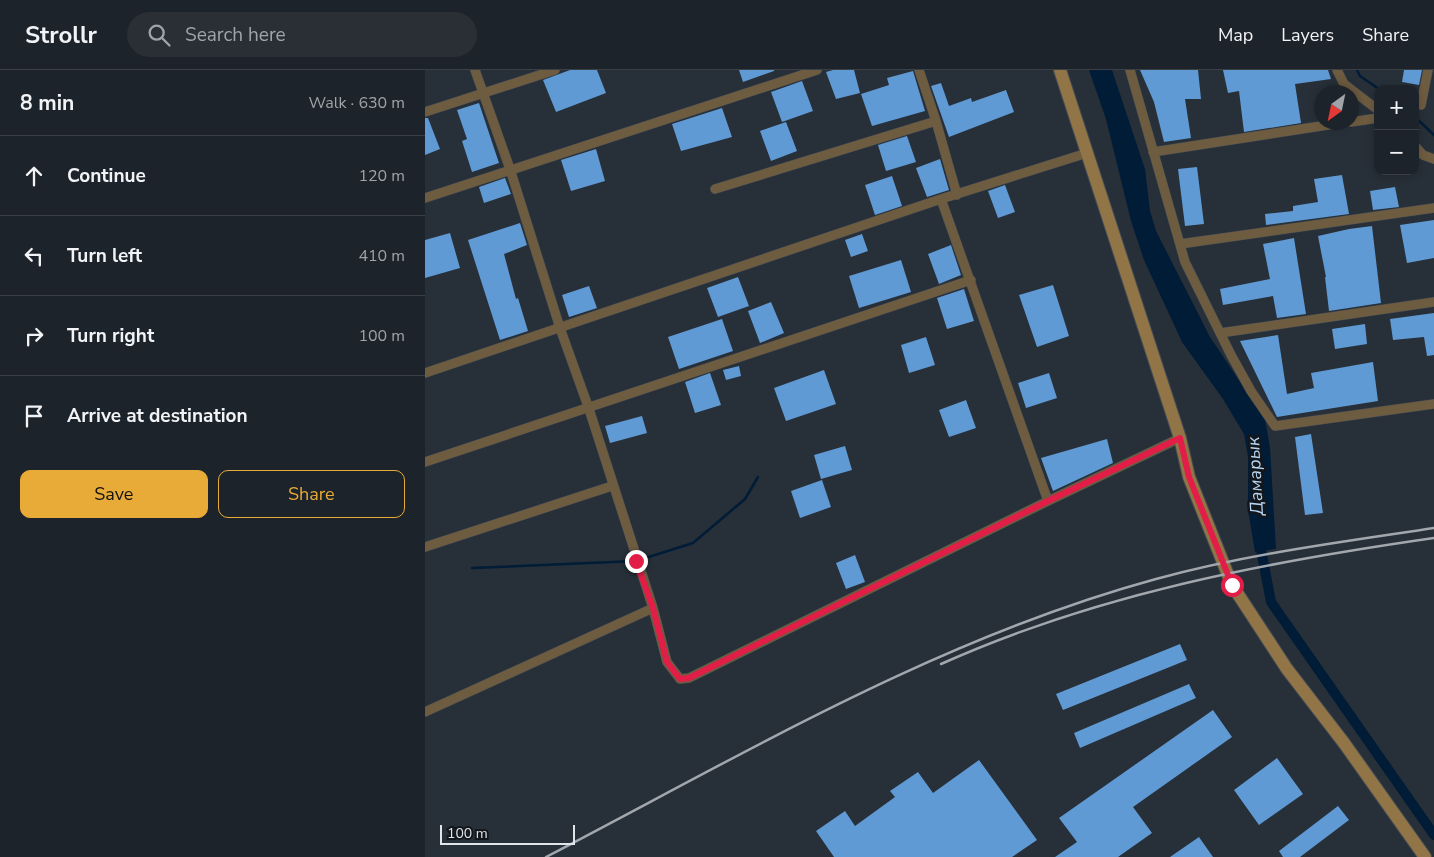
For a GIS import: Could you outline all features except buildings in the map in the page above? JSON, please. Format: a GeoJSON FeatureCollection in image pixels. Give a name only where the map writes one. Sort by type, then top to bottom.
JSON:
{"type":"FeatureCollection","features":[{"type":"Feature","properties":{"kind":"main road"},"geometry":{"type":"LineString","coordinates":[[1060,70],[1180,438],[1189,477],[1226,573],[1240,600],[1287,669],[1425,857]]}},
{"type":"Feature","properties":{"kind":"street"},"geometry":{"type":"LineString","coordinates":[[475,70],[510,169],[560,328],[589,409],[612,486],[653,608],[667,662],[680,679],[689,678],[1180,438]]}},
{"type":"Feature","properties":{"kind":"street"},"geometry":{"type":"LineString","coordinates":[[425,112],[483,95],[555,70]]}},
{"type":"Feature","properties":{"kind":"street"},"geometry":{"type":"LineString","coordinates":[[425,198],[817,70]]}},
{"type":"Feature","properties":{"kind":"street"},"geometry":{"type":"LineString","coordinates":[[919,70],[937,121],[957,195]]}},
{"type":"Feature","properties":{"kind":"street"},"geometry":{"type":"LineString","coordinates":[[1130,70],[1185,262],[1251,391],[1275,426],[1434,404]]}},
{"type":"Feature","properties":{"kind":"street"},"geometry":{"type":"LineString","coordinates":[[1337,70],[1344,84],[1374,107]]}},
{"type":"Feature","properties":{"kind":"street"},"geometry":{"type":"LineString","coordinates":[[1421,105],[1428,70]]}},
{"type":"Feature","properties":{"kind":"street"},"geometry":{"type":"LineString","coordinates":[[1359,121],[1374,119]]}},
{"type":"Feature","properties":{"kind":"street"},"geometry":{"type":"LineString","coordinates":[[715,189],[937,121]]}},
{"type":"Feature","properties":{"kind":"street"},"geometry":{"type":"LineString","coordinates":[[1153,152],[1314,127]]}},
{"type":"Feature","properties":{"kind":"street"},"geometry":{"type":"LineString","coordinates":[[1419,150],[1423,155],[1434,159]]}},
{"type":"Feature","properties":{"kind":"street"},"geometry":{"type":"LineString","coordinates":[[425,373],[941,199],[1087,153]]}},
{"type":"Feature","properties":{"kind":"street"},"geometry":{"type":"LineString","coordinates":[[941,199],[1048,501]]}},
{"type":"Feature","properties":{"kind":"street"},"geometry":{"type":"LineString","coordinates":[[1180,244],[1434,208]]}},
{"type":"Feature","properties":{"kind":"street"},"geometry":{"type":"LineString","coordinates":[[425,462],[589,409],[971,280]]}},
{"type":"Feature","properties":{"kind":"street"},"geometry":{"type":"LineString","coordinates":[[1220,333],[1434,302]]}},
{"type":"Feature","properties":{"kind":"street"},"geometry":{"type":"LineString","coordinates":[[425,548],[612,486]]}},
{"type":"Feature","properties":{"kind":"street"},"geometry":{"type":"LineString","coordinates":[[425,712],[653,608]]}},
{"type":"Feature","properties":{"kind":"water"},"geometry":{"type":"Polygon","coordinates":[[[1089,70],[1112,70],[1145,169],[1150,211],[1156,231],[1210,337],[1265,419],[1270,448],[1276,549],[1255,552],[1248,510],[1248,457],[1244,434],[1223,399],[1182,342],[1144,260],[1131,221],[1106,119],[1089,70]]]}},
{"type":"Feature","properties":{"kind":"waterway"},"geometry":{"type":"LineString","coordinates":[[1357,70],[1360,76],[1374,86]]}},
{"type":"Feature","properties":{"kind":"waterway"},"geometry":{"type":"LineString","coordinates":[[1419,121],[1434,135]]}},
{"type":"Feature","properties":{"kind":"waterway"},"geometry":{"type":"LineString","coordinates":[[472,568],[636,561],[693,543],[745,499],[758,477]]}},
{"type":"Feature","properties":{"kind":"waterway","name":"Дамарык"},"geometry":{"type":"LineString","coordinates":[[1259,539],[1271,602],[1434,835]]}},
{"type":"Feature","properties":{"kind":"railway"},"geometry":{"type":"LineString","coordinates":[[546,857],[769,739],[920,666],[997,633],[1076,604],[1190,570],[1294,549],[1434,528]]}},
{"type":"Feature","properties":{"kind":"railway"},"geometry":{"type":"LineString","coordinates":[[941,664],[1000,639],[1060,618],[1183,584],[1308,558],[1434,538]]}},
{"type":"Feature","properties":{"kind":"route"},"geometry":{"type":"LineString","coordinates":[[636,561],[653,608],[667,662],[680,679],[689,678],[1180,438],[1189,477],[1232,585]]}}]}
